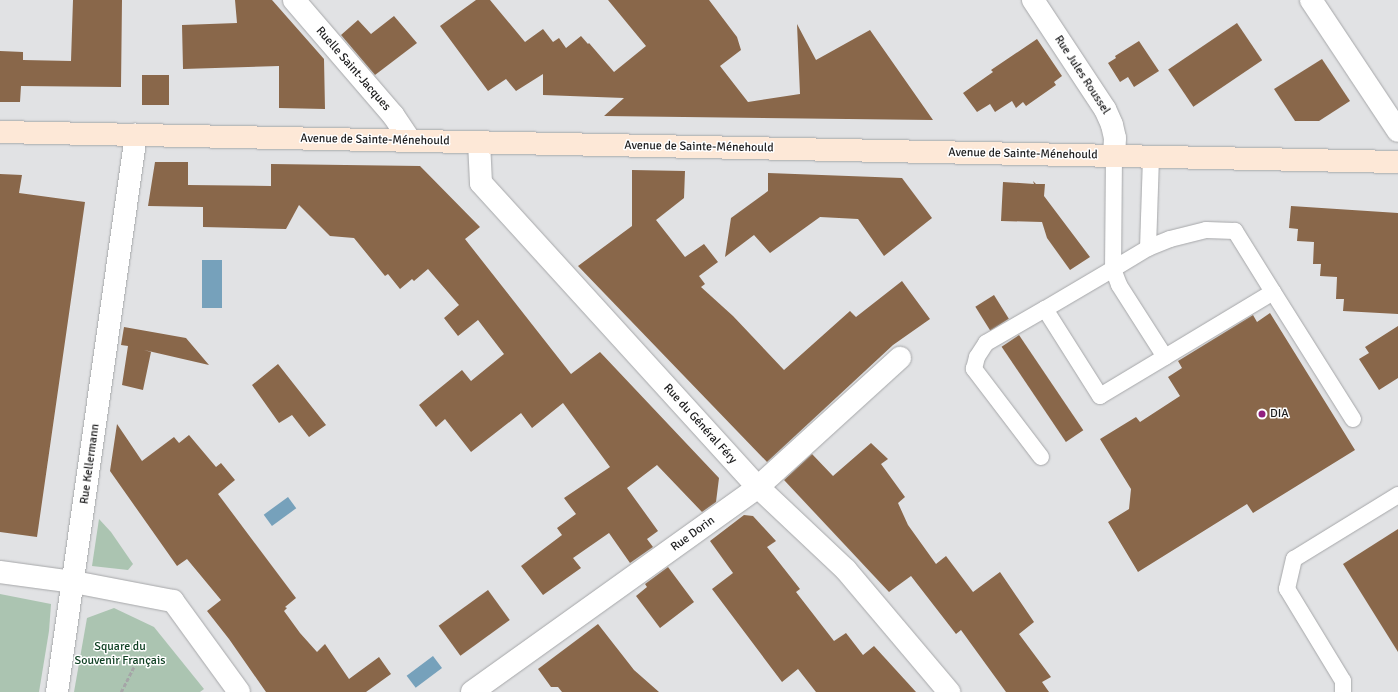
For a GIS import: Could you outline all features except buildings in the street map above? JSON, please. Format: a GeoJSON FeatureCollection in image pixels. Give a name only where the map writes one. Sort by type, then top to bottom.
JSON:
{"type":"FeatureCollection","features":[{"type":"Feature","properties":{"kind":"main road","name":"Avenue de Sainte-Ménehould"},"geometry":{"type":"LineString","coordinates":[[0,132],[1398,162]]}},
{"type":"Feature","properties":{"kind":"street","name":"Ruelle Saint-Jacques"},"geometry":{"type":"LineString","coordinates":[[294,0],[393,115],[410,140]]}},
{"type":"Feature","properties":{"kind":"street","name":"Rue Jules Roussel"},"geometry":{"type":"LineString","coordinates":[[1032,0],[1105,109],[1112,125],[1115,138],[1114,156]]}},
{"type":"Feature","properties":{"kind":"street"},"geometry":{"type":"LineString","coordinates":[[1312,0],[1398,131]]}},
{"type":"Feature","properties":{"kind":"street","name":"Rue Kellermann"},"geometry":{"type":"LineString","coordinates":[[57,692],[74,582],[136,135]]}},
{"type":"Feature","properties":{"kind":"street","name":"Rue du Général Féry"},"geometry":{"type":"LineString","coordinates":[[479,142],[481,183],[758,487],[846,570],[949,692]]}},
{"type":"Feature","properties":{"kind":"street","name":"Rue Dorin"},"geometry":{"type":"LineString","coordinates":[[472,692],[758,487],[900,358]]}},
{"type":"Feature","properties":{"kind":"street"},"geometry":{"type":"LineString","coordinates":[[0,572],[74,582],[173,601],[239,692]]}},
{"type":"Feature","properties":{"kind":"lane"},"geometry":{"type":"LineString","coordinates":[[1114,156],[1113,269],[1119,285],[1165,357]]}},
{"type":"Feature","properties":{"kind":"lane"},"geometry":{"type":"LineString","coordinates":[[1148,248],[1151,157]]}},
{"type":"Feature","properties":{"kind":"lane"},"geometry":{"type":"LineString","coordinates":[[1041,457],[974,369],[978,356],[986,343],[1148,248],[1170,239],[1206,230],[1234,232],[1274,292],[1353,419]]}},
{"type":"Feature","properties":{"kind":"lane"},"geometry":{"type":"LineString","coordinates":[[1045,309],[1100,396],[1274,292]]}},
{"type":"Feature","properties":{"kind":"lane"},"geometry":{"type":"LineString","coordinates":[[1343,692],[1343,680],[1287,589],[1294,559],[1398,495]]}},
{"type":"Feature","properties":{"kind":"path"},"geometry":{"type":"LineString","coordinates":[[121,692],[134,667]]}},
{"type":"Feature","properties":{"kind":"green space"},"geometry":{"type":"Polygon","coordinates":[[[99,519],[111,532],[133,564],[128,570],[92,566],[99,519]]]}},
{"type":"Feature","properties":{"kind":"green space","name":"Square du Souvenir Français"},"geometry":{"type":"Polygon","coordinates":[[[0,594],[51,604],[49,631],[39,692],[0,692],[0,594]]]}},
{"type":"Feature","properties":{"kind":"green space","name":"Square du Souvenir Français"},"geometry":{"type":"Polygon","coordinates":[[[114,608],[154,627],[204,689],[200,692],[74,692],[87,618],[114,608]]]}},
{"type":"Feature","properties":{"kind":"water"},"geometry":{"type":"Polygon","coordinates":[[[202,260],[222,260],[222,308],[202,308],[202,260]]]}},
{"type":"Feature","properties":{"kind":"water"},"geometry":{"type":"Polygon","coordinates":[[[288,497],[296,508],[272,526],[264,515],[288,497]]]}},
{"type":"Feature","properties":{"kind":"water"},"geometry":{"type":"Polygon","coordinates":[[[433,656],[442,668],[416,688],[407,676],[433,656]]]}},
{"type":"Feature","properties":{"kind":"place","name":"DIA"},"geometry":{"type":"Point","coordinates":[1262,414]}}]}
